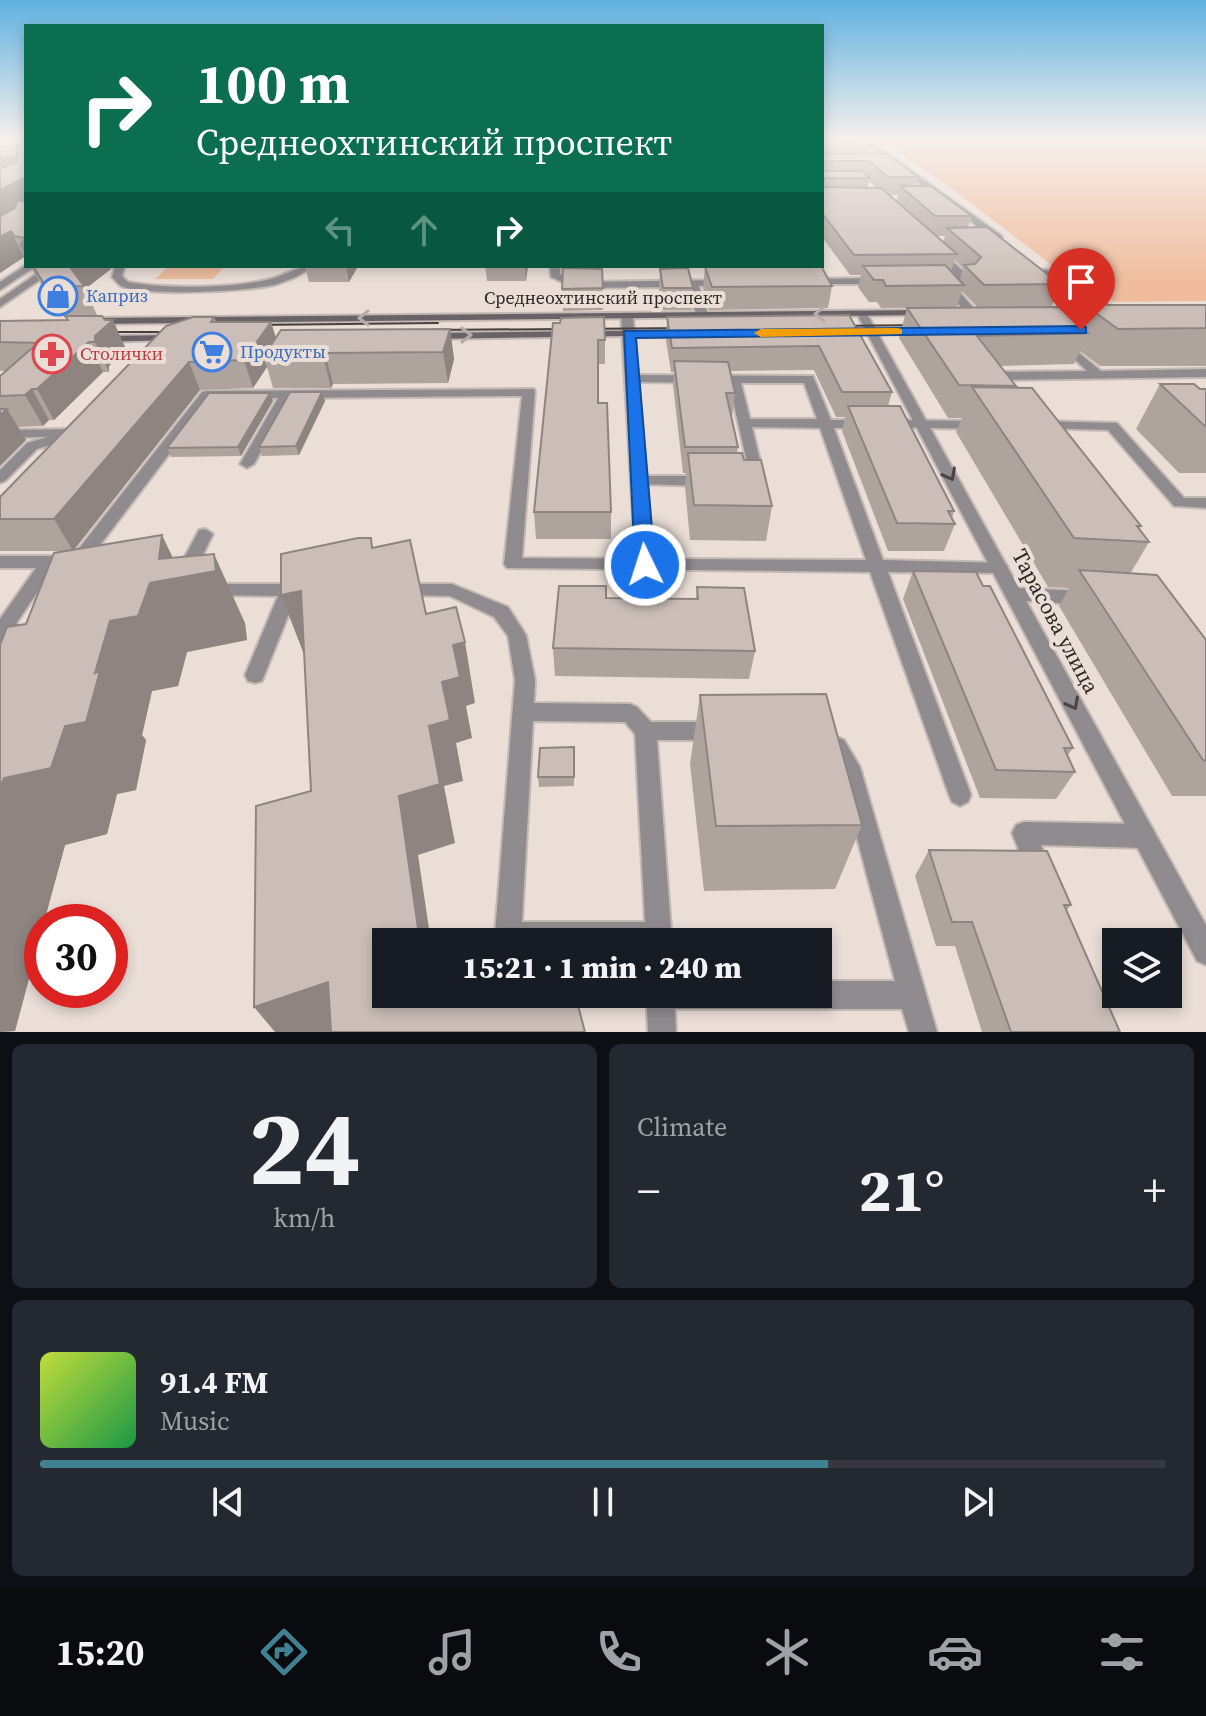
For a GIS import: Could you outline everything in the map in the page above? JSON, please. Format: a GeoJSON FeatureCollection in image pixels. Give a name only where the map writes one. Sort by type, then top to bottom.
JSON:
{"type":"FeatureCollection","features":[{"type":"Feature","properties":{"kind":"main road"},"geometry":{"type":"LineString","coordinates":[[1035,312],[1119,312]]}},
{"type":"Feature","properties":{"kind":"main road","name":"Среднеохтинский проспект"},"geometry":{"type":"LineString","coordinates":[[77,321],[932,313]]}},
{"type":"Feature","properties":{"kind":"main road"},"geometry":{"type":"LineString","coordinates":[[959,313],[978,313]]}},
{"type":"Feature","properties":{"kind":"main road"},"geometry":{"type":"LineString","coordinates":[[1096,330],[1110,330]]}},
{"type":"Feature","properties":{"kind":"main road"},"geometry":{"type":"LineString","coordinates":[[827,332],[934,331]]}},
{"type":"Feature","properties":{"kind":"main road","name":"Среднеохтинский проспект"},"geometry":{"type":"LineString","coordinates":[[422,336],[705,333]]}},
{"type":"Feature","properties":{"kind":"main road"},"geometry":{"type":"LineString","coordinates":[[90,339],[172,338]]}},
{"type":"Feature","properties":{"kind":"street"},"geometry":{"type":"LineString","coordinates":[[928,186],[1014,249]]}},
{"type":"Feature","properties":{"kind":"street"},"geometry":{"type":"LineString","coordinates":[[927,200],[947,199]]}},
{"type":"Feature","properties":{"kind":"street"},"geometry":{"type":"LineString","coordinates":[[981,240],[1002,240]]}},
{"type":"Feature","properties":{"kind":"street"},"geometry":{"type":"LineString","coordinates":[[931,242],[967,280],[943,280],[978,313]]}},
{"type":"Feature","properties":{"kind":"street"},"geometry":{"type":"LineString","coordinates":[[0,287],[28,268]]}},
{"type":"Feature","properties":{"kind":"street"},"geometry":{"type":"LineString","coordinates":[[0,304],[52,268]]}},
{"type":"Feature","properties":{"kind":"street"},"geometry":{"type":"LineString","coordinates":[[119,268],[117,277],[125,284],[139,287],[256,286],[296,275],[305,268]]}},
{"type":"Feature","properties":{"kind":"street"},"geometry":{"type":"LineString","coordinates":[[555,268],[555,275],[576,285],[737,283]]}},
{"type":"Feature","properties":{"kind":"street"},"geometry":{"type":"LineString","coordinates":[[818,268],[824,281]]}},
{"type":"Feature","properties":{"kind":"street"},"geometry":{"type":"LineString","coordinates":[[1038,268],[1110,330]]}},
{"type":"Feature","properties":{"kind":"street"},"geometry":{"type":"LineString","coordinates":[[792,282],[886,281]]}},
{"type":"Feature","properties":{"kind":"street"},"geometry":{"type":"LineString","coordinates":[[693,283],[702,315]]}},
{"type":"Feature","properties":{"kind":"street","name":"Тарасова улица"},"geometry":{"type":"LineString","coordinates":[[862,314],[1206,952]]}},
{"type":"Feature","properties":{"kind":"street"},"geometry":{"type":"LineString","coordinates":[[627,316],[634,379],[645,565]]}},
{"type":"Feature","properties":{"kind":"street"},"geometry":{"type":"LineString","coordinates":[[146,357],[172,338],[181,319]]}},
{"type":"Feature","properties":{"kind":"street"},"geometry":{"type":"LineString","coordinates":[[1073,352],[1096,373]]}},
{"type":"Feature","properties":{"kind":"street"},"geometry":{"type":"LineString","coordinates":[[1000,387],[990,374],[1206,373]]}},
{"type":"Feature","properties":{"kind":"street"},"geometry":{"type":"LineString","coordinates":[[634,379],[809,379],[960,795]]}},
{"type":"Feature","properties":{"kind":"street"},"geometry":{"type":"LineString","coordinates":[[639,481],[757,481],[734,379]]}},
{"type":"Feature","properties":{"kind":"street"},"geometry":{"type":"LineString","coordinates":[[0,562],[78,562],[207,395],[263,388],[287,394],[529,392],[513,564],[999,567]]}},
{"type":"Feature","properties":{"kind":"street"},"geometry":{"type":"LineString","coordinates":[[247,464],[287,394]]}},
{"type":"Feature","properties":{"kind":"street"},"geometry":{"type":"LineString","coordinates":[[745,423],[989,425]]}},
{"type":"Feature","properties":{"kind":"street"},"geometry":{"type":"LineString","coordinates":[[1029,425],[1112,426],[1180,503],[1206,503]]}},
{"type":"Feature","properties":{"kind":"street"},"geometry":{"type":"LineString","coordinates":[[0,434],[80,428]]}},
{"type":"Feature","properties":{"kind":"street"},"geometry":{"type":"LineString","coordinates":[[70,454],[80,443],[80,428]]}},
{"type":"Feature","properties":{"kind":"street"},"geometry":{"type":"LineString","coordinates":[[0,478],[32,446],[80,428]]}},
{"type":"Feature","properties":{"kind":"street"},"geometry":{"type":"LineString","coordinates":[[205,534],[176,589],[320,590]]}},
{"type":"Feature","properties":{"kind":"street"},"geometry":{"type":"LineString","coordinates":[[3,663],[8,621],[49,562]]}},
{"type":"Feature","properties":{"kind":"street"},"geometry":{"type":"LineString","coordinates":[[255,675],[290,590]]}},
{"type":"Feature","properties":{"kind":"street"},"geometry":{"type":"LineString","coordinates":[[378,590],[452,590],[501,612],[517,635],[525,680],[508,928]]}},
{"type":"Feature","properties":{"kind":"street"},"geometry":{"type":"LineString","coordinates":[[1014,594],[1098,599]]}},
{"type":"Feature","properties":{"kind":"street"},"geometry":{"type":"LineString","coordinates":[[523,712],[630,713],[646,731],[658,928]]}},
{"type":"Feature","properties":{"kind":"street"},"geometry":{"type":"LineString","coordinates":[[646,731],[738,731]]}},
{"type":"Feature","properties":{"kind":"street"},"geometry":{"type":"LineString","coordinates":[[809,733],[836,747],[849,767],[923,1032]]}},
{"type":"Feature","properties":{"kind":"street"},"geometry":{"type":"LineString","coordinates":[[1049,890],[1024,833],[1144,836]]}},
{"type":"Feature","properties":{"kind":"street"},"geometry":{"type":"LineString","coordinates":[[832,995],[913,995]]}},
{"type":"Feature","properties":{"kind":"street"},"geometry":{"type":"LineString","coordinates":[[661,1008],[662,1032]]}},
{"type":"Feature","properties":{"kind":"shaded area"},"geometry":{"type":"Polygon","coordinates":[[[948,186],[1206,186],[1206,301],[1114,302],[1109,298],[1095,298],[948,186]]]}},
{"type":"Feature","properties":{"kind":"shaded area"},"geometry":{"type":"Polygon","coordinates":[[[167,268],[223,268],[213,279],[155,279],[167,268]]]}},
{"type":"Feature","properties":{"kind":"building"},"geometry":{"type":"Polygon","coordinates":[[[900,186],[931,186],[972,216],[935,216],[900,186]]]}},
{"type":"Feature","properties":{"kind":"building"},"geometry":{"type":"Polygon","coordinates":[[[824,187],[881,188],[957,254],[854,255],[824,216],[824,187]]]}},
{"type":"Feature","properties":{"kind":"building"},"geometry":{"type":"Polygon","coordinates":[[[17,201],[24,201],[24,238],[14,236],[11,231],[0,237],[0,216],[15,208],[17,201]]]}},
{"type":"Feature","properties":{"kind":"building"},"geometry":{"type":"Polygon","coordinates":[[[987,227],[1060,284],[984,285],[964,265],[975,264],[981,257],[947,228],[987,227]]]}},
{"type":"Feature","properties":{"kind":"building"},"geometry":{"type":"Polygon","coordinates":[[[945,265],[964,285],[886,286],[883,280],[874,280],[863,266],[945,265]]]}},
{"type":"Feature","properties":{"kind":"building"},"geometry":{"type":"Polygon","coordinates":[[[34,268],[70,268],[84,286],[46,287],[34,268]]]}},
{"type":"Feature","properties":{"kind":"building"},"geometry":{"type":"Polygon","coordinates":[[[563,268],[602,269],[603,288],[562,289],[563,268]]]}},
{"type":"Feature","properties":{"kind":"building"},"geometry":{"type":"Polygon","coordinates":[[[688,268],[693,288],[663,288],[660,269],[688,268]]]}},
{"type":"Feature","properties":{"kind":"building"},"geometry":{"type":"Polygon","coordinates":[[[705,268],[822,268],[832,286],[712,287],[705,268]]]}},
{"type":"Feature","properties":{"kind":"building"},"geometry":{"type":"Polygon","coordinates":[[[1084,300],[1101,300],[1108,305],[1206,305],[1206,328],[1118,329],[1089,308],[1084,300]]]}},
{"type":"Feature","properties":{"kind":"building"},"geometry":{"type":"Polygon","coordinates":[[[1060,307],[1079,319],[1078,324],[1088,333],[977,336],[1016,386],[959,385],[907,308],[1060,307]]]}},
{"type":"Feature","properties":{"kind":"building"},"geometry":{"type":"Polygon","coordinates":[[[849,315],[892,392],[842,392],[819,346],[672,348],[667,317],[849,315]]]}},
{"type":"Feature","properties":{"kind":"building"},"geometry":{"type":"Polygon","coordinates":[[[65,316],[102,316],[105,320],[113,320],[95,336],[95,342],[89,342],[37,389],[25,395],[0,396],[0,376],[38,343],[0,342],[0,321],[68,320],[65,316]]]}},
{"type":"Feature","properties":{"kind":"building"},"geometry":{"type":"Polygon","coordinates":[[[193,317],[214,317],[211,322],[271,322],[244,360],[189,362],[54,519],[0,519],[0,497],[166,326],[193,317]]]}},
{"type":"Feature","properties":{"kind":"building"},"geometry":{"type":"Polygon","coordinates":[[[604,317],[605,340],[598,340],[598,403],[607,403],[611,512],[534,512],[553,323],[560,323],[561,318],[604,317]]]}},
{"type":"Feature","properties":{"kind":"building"},"geometry":{"type":"Polygon","coordinates":[[[450,329],[443,352],[263,357],[281,330],[450,329]]]}},
{"type":"Feature","properties":{"kind":"building"},"geometry":{"type":"Polygon","coordinates":[[[674,361],[728,362],[735,393],[726,393],[738,447],[685,447],[674,361]]]}},
{"type":"Feature","properties":{"kind":"building"},"geometry":{"type":"Polygon","coordinates":[[[1160,384],[1194,384],[1206,389],[1206,427],[1160,384]]]}},
{"type":"Feature","properties":{"kind":"building"},"geometry":{"type":"Polygon","coordinates":[[[972,387],[1032,388],[1141,526],[1137,526],[1149,542],[1074,538],[972,387]]]}},
{"type":"Feature","properties":{"kind":"building"},"geometry":{"type":"Polygon","coordinates":[[[290,392],[322,392],[296,446],[259,447],[290,392]]]}},
{"type":"Feature","properties":{"kind":"building"},"geometry":{"type":"Polygon","coordinates":[[[209,393],[270,393],[238,447],[167,448],[209,393]]]}},
{"type":"Feature","properties":{"kind":"building"},"geometry":{"type":"Polygon","coordinates":[[[848,406],[900,406],[954,511],[948,511],[955,524],[897,523],[848,406]]]}},
{"type":"Feature","properties":{"kind":"building"},"geometry":{"type":"Polygon","coordinates":[[[688,453],[742,453],[744,460],[761,460],[772,506],[694,505],[688,453]]]}},
{"type":"Feature","properties":{"kind":"building"},"geometry":{"type":"Polygon","coordinates":[[[162,535],[159,559],[214,554],[216,571],[150,583],[138,616],[110,621],[95,673],[100,671],[86,722],[65,726],[51,768],[4,778],[0,788],[0,645],[7,627],[26,624],[54,553],[162,535]]]}},
{"type":"Feature","properties":{"kind":"building"},"geometry":{"type":"Polygon","coordinates":[[[358,538],[371,538],[372,548],[410,540],[426,614],[456,607],[465,642],[453,645],[460,677],[442,682],[450,720],[429,726],[440,784],[399,796],[418,928],[372,928],[372,1008],[579,1008],[585,1032],[331,1032],[328,982],[254,1007],[256,806],[311,791],[301,591],[281,595],[281,554],[358,538]]]}},
{"type":"Feature","properties":{"kind":"building"},"geometry":{"type":"Polygon","coordinates":[[[1079,570],[1157,575],[1206,640],[1206,761],[1203,760],[1079,570]]]}},
{"type":"Feature","properties":{"kind":"building"},"geometry":{"type":"Polygon","coordinates":[[[913,571],[976,572],[983,586],[990,586],[1073,748],[1064,748],[1075,772],[996,770],[913,571]]]}},
{"type":"Feature","properties":{"kind":"building"},"geometry":{"type":"Polygon","coordinates":[[[559,586],[606,586],[606,598],[698,599],[697,587],[744,588],[755,651],[553,648],[559,586]]]}},
{"type":"Feature","properties":{"kind":"building"},"geometry":{"type":"Polygon","coordinates":[[[826,694],[862,825],[716,826],[700,695],[826,694]]]}},
{"type":"Feature","properties":{"kind":"building"},"geometry":{"type":"Polygon","coordinates":[[[574,747],[574,777],[538,777],[540,748],[574,747]]]}},
{"type":"Feature","properties":{"kind":"building"},"geometry":{"type":"Polygon","coordinates":[[[929,850],[1047,851],[1071,905],[1064,905],[1102,991],[1102,1008],[1109,1008],[1120,1032],[1011,1032],[972,922],[952,922],[929,850]]]}},
{"type":"Feature","properties":{"kind":"tram line"},"geometry":{"type":"LineString","coordinates":[[250,325],[438,323]]}},
{"type":"Feature","properties":{"kind":"tram line"},"geometry":{"type":"LineString","coordinates":[[832,326],[924,325]]}},
{"type":"Feature","properties":{"kind":"tram line"},"geometry":{"type":"LineString","coordinates":[[428,330],[688,328]]}},
{"type":"Feature","properties":{"kind":"tram line"},"geometry":{"type":"LineString","coordinates":[[96,332],[180,332]]}},
{"type":"Feature","properties":{"kind":"slow traffic"},"geometry":{"type":"LineString","coordinates":[[761,333],[897,332]]}},
{"type":"Feature","properties":{"kind":"place","name":"Каприз"},"geometry":{"type":"Point","coordinates":[58,296]}},
{"type":"Feature","properties":{"kind":"place","name":"Продукты"},"geometry":{"type":"Point","coordinates":[212,352]}},
{"type":"Feature","properties":{"kind":"place","name":"Столички"},"geometry":{"type":"Point","coordinates":[52,354]}},
{"type":"Feature","properties":{"kind":"route"},"geometry":{"type":"LineString","coordinates":[[645,565],[629,334],[1081,330]]}}]}
